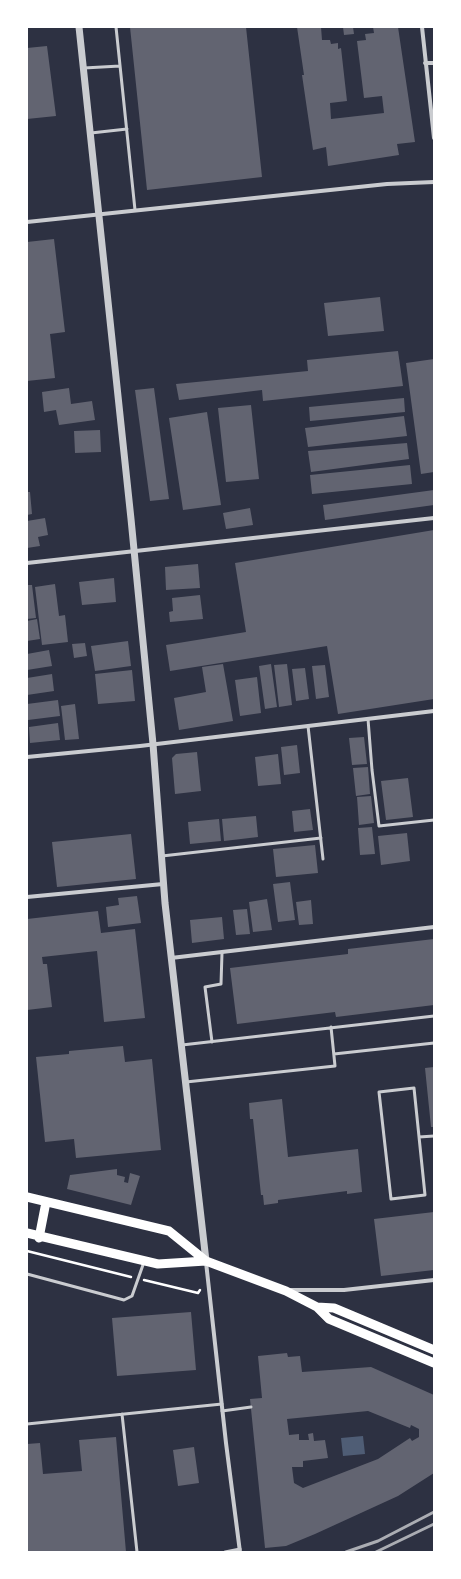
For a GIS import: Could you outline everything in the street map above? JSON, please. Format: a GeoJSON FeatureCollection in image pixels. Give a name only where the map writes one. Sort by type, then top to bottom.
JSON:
{"type":"FeatureCollection","features":[{"type":"Feature","properties":{"kind":"main road"},"geometry":{"type":"LineString","coordinates":[[27,1197],[169,1231],[206,1261],[286,1290],[317,1307],[329,1319],[434,1363]]}},
{"type":"Feature","properties":{"kind":"main road"},"geometry":{"type":"LineString","coordinates":[[39,1238],[46,1202]]}},
{"type":"Feature","properties":{"kind":"main road"},"geometry":{"type":"LineString","coordinates":[[27,1234],[39,1238],[158,1264],[206,1261]]}},
{"type":"Feature","properties":{"kind":"main road"},"geometry":{"type":"LineString","coordinates":[[317,1307],[334,1308],[434,1350]]}},
{"type":"Feature","properties":{"kind":"street"},"geometry":{"type":"LineString","coordinates":[[79,27],[153,744],[163,884],[222,1411],[240,1551]]}},
{"type":"Feature","properties":{"kind":"street"},"geometry":{"type":"LineString","coordinates":[[422,27],[434,138]]}},
{"type":"Feature","properties":{"kind":"street"},"geometry":{"type":"LineString","coordinates":[[425,63],[434,63]]}},
{"type":"Feature","properties":{"kind":"street"},"geometry":{"type":"LineString","coordinates":[[27,222],[387,184],[434,182]]}},
{"type":"Feature","properties":{"kind":"street"},"geometry":{"type":"LineString","coordinates":[[27,563],[434,518]]}},
{"type":"Feature","properties":{"kind":"street"},"geometry":{"type":"LineString","coordinates":[[27,757],[153,744],[434,711]]}},
{"type":"Feature","properties":{"kind":"street"},"geometry":{"type":"LineString","coordinates":[[27,897],[163,884]]}},
{"type":"Feature","properties":{"kind":"street"},"geometry":{"type":"LineString","coordinates":[[171,958],[434,927]]}},
{"type":"Feature","properties":{"kind":"street"},"geometry":{"type":"LineString","coordinates":[[286,1290],[344,1290],[434,1280]]}},
{"type":"Feature","properties":{"kind":"lane"},"geometry":{"type":"LineString","coordinates":[[116,27],[135,210]]}},
{"type":"Feature","properties":{"kind":"lane"},"geometry":{"type":"LineString","coordinates":[[83,68],[120,66]]}},
{"type":"Feature","properties":{"kind":"lane"},"geometry":{"type":"LineString","coordinates":[[90,133],[127,129]]}},
{"type":"Feature","properties":{"kind":"lane"},"geometry":{"type":"LineString","coordinates":[[368,719],[372,770],[379,826],[434,820]]}},
{"type":"Feature","properties":{"kind":"lane"},"geometry":{"type":"LineString","coordinates":[[308,726],[323,859]]}},
{"type":"Feature","properties":{"kind":"lane"},"geometry":{"type":"LineString","coordinates":[[162,856],[321,838]]}},
{"type":"Feature","properties":{"kind":"lane"},"geometry":{"type":"LineString","coordinates":[[212,1042],[205,987],[221,984],[222,953]]}},
{"type":"Feature","properties":{"kind":"lane"},"geometry":{"type":"LineString","coordinates":[[182,1045],[434,1016]]}},
{"type":"Feature","properties":{"kind":"lane"},"geometry":{"type":"LineString","coordinates":[[186,1082],[335,1066],[331,1027]]}},
{"type":"Feature","properties":{"kind":"lane"},"geometry":{"type":"LineString","coordinates":[[334,1054],[434,1043]]}},
{"type":"Feature","properties":{"kind":"lane"},"geometry":{"type":"LineString","coordinates":[[414,1088],[419,1137],[425,1195],[390,1199],[379,1092],[414,1088]]}},
{"type":"Feature","properties":{"kind":"lane"},"geometry":{"type":"LineString","coordinates":[[419,1137],[434,1136]]}},
{"type":"Feature","properties":{"kind":"lane"},"geometry":{"type":"LineString","coordinates":[[27,1274],[124,1300],[132,1296],[144,1260]]}},
{"type":"Feature","properties":{"kind":"lane"},"geometry":{"type":"LineString","coordinates":[[27,1424],[222,1404]]}},
{"type":"Feature","properties":{"kind":"lane"},"geometry":{"type":"LineString","coordinates":[[222,1411],[251,1407]]}},
{"type":"Feature","properties":{"kind":"lane"},"geometry":{"type":"LineString","coordinates":[[122,1414],[137,1552]]}},
{"type":"Feature","properties":{"kind":"lane"},"geometry":{"type":"LineString","coordinates":[[225,1552],[240,1551]]}},
{"type":"Feature","properties":{"kind":"path"},"geometry":{"type":"LineString","coordinates":[[27,1251],[198,1293],[200,1290]]}},
{"type":"Feature","properties":{"kind":"water"},"geometry":{"type":"Polygon","coordinates":[[[363,1436],[365,1454],[343,1456],[341,1438],[363,1436]]]}},
{"type":"Feature","properties":{"kind":"building"},"geometry":{"type":"Polygon","coordinates":[[[130,27],[246,27],[262,177],[147,190],[130,27]]]}},
{"type":"Feature","properties":{"kind":"building"},"geometry":{"type":"Polygon","coordinates":[[[297,27],[321,27],[322,40],[330,40],[331,44],[338,43],[338,49],[341,48],[347,101],[330,103],[331,119],[384,113],[382,96],[364,98],[357,41],[366,40],[365,34],[374,33],[373,27],[398,27],[415,142],[397,144],[399,155],[328,166],[326,147],[313,150],[302,75],[304,75],[297,27]]]}},
{"type":"Feature","properties":{"kind":"building"},"geometry":{"type":"Polygon","coordinates":[[[343,27],[353,27],[354,34],[344,35],[343,27]]]}},
{"type":"Feature","properties":{"kind":"building"},"geometry":{"type":"Polygon","coordinates":[[[47,46],[56,116],[27,119],[27,48],[47,46]]]}},
{"type":"Feature","properties":{"kind":"building"},"geometry":{"type":"Polygon","coordinates":[[[54,239],[65,332],[50,334],[55,378],[27,381],[27,242],[54,239]]]}},
{"type":"Feature","properties":{"kind":"building"},"geometry":{"type":"Polygon","coordinates":[[[380,297],[384,331],[328,336],[324,303],[380,297]]]}},
{"type":"Feature","properties":{"kind":"building"},"geometry":{"type":"Polygon","coordinates":[[[398,351],[403,386],[263,401],[262,390],[179,400],[176,384],[308,371],[307,360],[398,351]]]}},
{"type":"Feature","properties":{"kind":"building"},"geometry":{"type":"Polygon","coordinates":[[[434,359],[434,472],[421,474],[406,363],[434,359]]]}},
{"type":"Feature","properties":{"kind":"building"},"geometry":{"type":"Polygon","coordinates":[[[69,388],[71,404],[92,401],[95,420],[59,425],[56,410],[44,412],[42,392],[69,388]]]}},
{"type":"Feature","properties":{"kind":"building"},"geometry":{"type":"Polygon","coordinates":[[[154,388],[169,499],[150,501],[135,390],[154,388]]]}},
{"type":"Feature","properties":{"kind":"building"},"geometry":{"type":"Polygon","coordinates":[[[404,398],[405,412],[310,421],[309,407],[404,398]]]}},
{"type":"Feature","properties":{"kind":"building"},"geometry":{"type":"Polygon","coordinates":[[[251,405],[259,479],[226,482],[218,408],[251,405]]]}},
{"type":"Feature","properties":{"kind":"building"},"geometry":{"type":"Polygon","coordinates":[[[207,412],[221,505],[183,510],[169,418],[207,412]]]}},
{"type":"Feature","properties":{"kind":"building"},"geometry":{"type":"Polygon","coordinates":[[[404,416],[407,436],[308,447],[305,428],[404,416]]]}},
{"type":"Feature","properties":{"kind":"building"},"geometry":{"type":"Polygon","coordinates":[[[100,430],[101,452],[75,453],[74,431],[100,430]]]}},
{"type":"Feature","properties":{"kind":"building"},"geometry":{"type":"Polygon","coordinates":[[[407,443],[409,459],[311,472],[308,451],[407,443]]]}},
{"type":"Feature","properties":{"kind":"building"},"geometry":{"type":"Polygon","coordinates":[[[410,465],[412,484],[312,494],[310,475],[410,465]]]}},
{"type":"Feature","properties":{"kind":"building"},"geometry":{"type":"Polygon","coordinates":[[[434,490],[434,505],[325,520],[323,505],[434,490]]]}},
{"type":"Feature","properties":{"kind":"building"},"geometry":{"type":"Polygon","coordinates":[[[27,492],[30,492],[32,514],[27,515],[27,492]]]}},
{"type":"Feature","properties":{"kind":"building"},"geometry":{"type":"Polygon","coordinates":[[[250,508],[253,525],[226,529],[223,513],[250,508]]]}},
{"type":"Feature","properties":{"kind":"building"},"geometry":{"type":"Polygon","coordinates":[[[45,518],[48,535],[38,537],[40,546],[27,548],[27,521],[45,518]]]}},
{"type":"Feature","properties":{"kind":"building"},"geometry":{"type":"Polygon","coordinates":[[[434,530],[434,699],[338,714],[327,646],[170,671],[166,645],[246,632],[235,563],[434,530]]]}},
{"type":"Feature","properties":{"kind":"building"},"geometry":{"type":"Polygon","coordinates":[[[198,564],[200,588],[166,590],[165,567],[198,564]]]}},
{"type":"Feature","properties":{"kind":"building"},"geometry":{"type":"Polygon","coordinates":[[[114,578],[116,602],[82,605],[79,582],[114,578]]]}},
{"type":"Feature","properties":{"kind":"building"},"geometry":{"type":"Polygon","coordinates":[[[55,584],[59,616],[65,615],[68,642],[42,645],[35,587],[55,584]]]}},
{"type":"Feature","properties":{"kind":"building"},"geometry":{"type":"Polygon","coordinates":[[[27,585],[32,585],[36,618],[27,619],[27,585]]]}},
{"type":"Feature","properties":{"kind":"building"},"geometry":{"type":"Polygon","coordinates":[[[200,595],[203,619],[170,622],[169,612],[173,611],[172,598],[200,595]]]}},
{"type":"Feature","properties":{"kind":"building"},"geometry":{"type":"Polygon","coordinates":[[[37,619],[40,639],[27,641],[27,621],[37,619]]]}},
{"type":"Feature","properties":{"kind":"building"},"geometry":{"type":"Polygon","coordinates":[[[128,641],[131,666],[95,671],[91,646],[128,641]]]}},
{"type":"Feature","properties":{"kind":"building"},"geometry":{"type":"Polygon","coordinates":[[[85,643],[87,656],[74,658],[72,644],[85,643]]]}},
{"type":"Feature","properties":{"kind":"building"},"geometry":{"type":"Polygon","coordinates":[[[49,650],[52,666],[27,670],[27,654],[49,650]]]}},
{"type":"Feature","properties":{"kind":"building"},"geometry":{"type":"Polygon","coordinates":[[[223,664],[233,721],[179,730],[174,698],[206,692],[202,667],[223,664]]]}},
{"type":"Feature","properties":{"kind":"building"},"geometry":{"type":"Polygon","coordinates":[[[271,664],[277,707],[265,709],[259,666],[271,664]]]}},
{"type":"Feature","properties":{"kind":"building"},"geometry":{"type":"Polygon","coordinates":[[[287,664],[292,705],[279,707],[274,665],[287,664]]]}},
{"type":"Feature","properties":{"kind":"building"},"geometry":{"type":"Polygon","coordinates":[[[325,665],[329,697],[316,699],[312,666],[325,665]]]}},
{"type":"Feature","properties":{"kind":"building"},"geometry":{"type":"Polygon","coordinates":[[[305,668],[309,699],[296,701],[292,669],[305,668]]]}},
{"type":"Feature","properties":{"kind":"building"},"geometry":{"type":"Polygon","coordinates":[[[132,670],[135,701],[98,704],[95,674],[132,670]]]}},
{"type":"Feature","properties":{"kind":"building"},"geometry":{"type":"Polygon","coordinates":[[[52,674],[54,691],[27,695],[27,678],[52,674]]]}},
{"type":"Feature","properties":{"kind":"building"},"geometry":{"type":"Polygon","coordinates":[[[257,677],[261,713],[240,716],[235,680],[257,677]]]}},
{"type":"Feature","properties":{"kind":"building"},"geometry":{"type":"Polygon","coordinates":[[[58,700],[60,716],[28,720],[27,704],[58,700]]]}},
{"type":"Feature","properties":{"kind":"building"},"geometry":{"type":"Polygon","coordinates":[[[75,704],[79,739],[65,740],[61,706],[75,704]]]}},
{"type":"Feature","properties":{"kind":"building"},"geometry":{"type":"Polygon","coordinates":[[[58,723],[60,740],[30,743],[29,727],[58,723]]]}},
{"type":"Feature","properties":{"kind":"building"},"geometry":{"type":"Polygon","coordinates":[[[364,737],[367,764],[352,765],[349,738],[364,737]]]}},
{"type":"Feature","properties":{"kind":"building"},"geometry":{"type":"Polygon","coordinates":[[[297,745],[300,773],[284,775],[281,747],[297,745]]]}},
{"type":"Feature","properties":{"kind":"building"},"geometry":{"type":"Polygon","coordinates":[[[197,752],[201,791],[175,794],[172,758],[176,754],[197,752]]]}},
{"type":"Feature","properties":{"kind":"building"},"geometry":{"type":"Polygon","coordinates":[[[278,754],[281,784],[258,786],[255,757],[278,754]]]}},
{"type":"Feature","properties":{"kind":"building"},"geometry":{"type":"Polygon","coordinates":[[[368,767],[370,794],[356,796],[353,768],[368,767]]]}},
{"type":"Feature","properties":{"kind":"building"},"geometry":{"type":"Polygon","coordinates":[[[408,778],[413,817],[386,820],[381,781],[408,778]]]}},
{"type":"Feature","properties":{"kind":"building"},"geometry":{"type":"Polygon","coordinates":[[[371,796],[374,823],[359,825],[357,797],[371,796]]]}},
{"type":"Feature","properties":{"kind":"building"},"geometry":{"type":"Polygon","coordinates":[[[310,809],[313,830],[294,832],[292,811],[310,809]]]}},
{"type":"Feature","properties":{"kind":"building"},"geometry":{"type":"Polygon","coordinates":[[[256,816],[258,837],[224,841],[222,819],[256,816]]]}},
{"type":"Feature","properties":{"kind":"building"},"geometry":{"type":"Polygon","coordinates":[[[219,819],[221,841],[190,844],[188,822],[219,819]]]}},
{"type":"Feature","properties":{"kind":"building"},"geometry":{"type":"Polygon","coordinates":[[[372,827],[375,854],[360,855],[358,828],[372,827]]]}},
{"type":"Feature","properties":{"kind":"building"},"geometry":{"type":"Polygon","coordinates":[[[407,833],[410,861],[381,865],[378,836],[407,833]]]}},
{"type":"Feature","properties":{"kind":"building"},"geometry":{"type":"Polygon","coordinates":[[[131,834],[136,879],[57,887],[52,842],[131,834]]]}},
{"type":"Feature","properties":{"kind":"building"},"geometry":{"type":"Polygon","coordinates":[[[315,845],[318,873],[276,877],[273,849],[315,845]]]}},
{"type":"Feature","properties":{"kind":"building"},"geometry":{"type":"Polygon","coordinates":[[[290,882],[295,920],[278,922],[273,884],[290,882]]]}},
{"type":"Feature","properties":{"kind":"building"},"geometry":{"type":"Polygon","coordinates":[[[137,896],[141,923],[108,927],[106,907],[119,905],[118,898],[137,896]]]}},
{"type":"Feature","properties":{"kind":"building"},"geometry":{"type":"Polygon","coordinates":[[[267,899],[272,930],[253,932],[249,902],[267,899]]]}},
{"type":"Feature","properties":{"kind":"building"},"geometry":{"type":"Polygon","coordinates":[[[311,900],[313,924],[299,925],[296,902],[311,900]]]}},
{"type":"Feature","properties":{"kind":"building"},"geometry":{"type":"Polygon","coordinates":[[[247,909],[250,934],[236,935],[233,910],[247,909]]]}},
{"type":"Feature","properties":{"kind":"building"},"geometry":{"type":"Polygon","coordinates":[[[98,911],[101,933],[135,929],[145,1018],[104,1022],[97,951],[42,957],[43,964],[47,964],[52,1007],[27,1010],[27,919],[98,911]]]}},
{"type":"Feature","properties":{"kind":"building"},"geometry":{"type":"Polygon","coordinates":[[[222,917],[224,939],[192,943],[190,920],[222,917]]]}},
{"type":"Feature","properties":{"kind":"building"},"geometry":{"type":"Polygon","coordinates":[[[434,939],[434,1005],[336,1017],[335,1012],[237,1024],[230,968],[348,954],[348,949],[434,939]]]}},
{"type":"Feature","properties":{"kind":"building"},"geometry":{"type":"Polygon","coordinates":[[[123,1046],[125,1062],[152,1059],[161,1150],[76,1158],[74,1139],[45,1142],[36,1057],[69,1054],[69,1051],[123,1046]]]}},
{"type":"Feature","properties":{"kind":"building"},"geometry":{"type":"Polygon","coordinates":[[[434,1067],[434,1127],[431,1127],[425,1068],[434,1067]]]}},
{"type":"Feature","properties":{"kind":"building"},"geometry":{"type":"Polygon","coordinates":[[[282,1099],[288,1157],[358,1149],[362,1192],[347,1194],[347,1191],[278,1200],[278,1203],[264,1205],[263,1195],[261,1195],[253,1119],[250,1119],[249,1103],[282,1099]]]}},
{"type":"Feature","properties":{"kind":"building"},"geometry":{"type":"Polygon","coordinates":[[[117,1169],[117,1175],[125,1177],[124,1182],[128,1183],[130,1173],[140,1176],[131,1205],[67,1189],[70,1175],[117,1169]]]}},
{"type":"Feature","properties":{"kind":"building"},"geometry":{"type":"Polygon","coordinates":[[[434,1212],[434,1270],[381,1276],[374,1219],[434,1212]]]}},
{"type":"Feature","properties":{"kind":"building"},"geometry":{"type":"Polygon","coordinates":[[[191,1312],[196,1370],[117,1376],[112,1318],[191,1312]]]}},
{"type":"Feature","properties":{"kind":"building"},"geometry":{"type":"Polygon","coordinates":[[[287,1353],[288,1357],[300,1356],[302,1372],[371,1367],[434,1395],[434,1473],[398,1496],[315,1534],[286,1546],[265,1548],[250,1399],[262,1398],[258,1356],[287,1353]],[[368,1411],[287,1419],[289,1435],[299,1434],[299,1440],[309,1440],[308,1434],[313,1433],[314,1441],[325,1440],[328,1458],[303,1461],[303,1467],[292,1467],[294,1483],[303,1488],[378,1459],[410,1438],[412,1441],[419,1437],[419,1429],[411,1425],[410,1428],[368,1411]]]}},
{"type":"Feature","properties":{"kind":"building"},"geometry":{"type":"Polygon","coordinates":[[[116,1437],[126,1552],[27,1552],[27,1444],[40,1443],[43,1474],[82,1471],[79,1440],[116,1437]]]}},
{"type":"Feature","properties":{"kind":"building"},"geometry":{"type":"Polygon","coordinates":[[[194,1447],[199,1483],[178,1486],[173,1450],[194,1447]]]}},
{"type":"Feature","properties":{"kind":"railway"},"geometry":{"type":"LineString","coordinates":[[346,1552],[378,1541],[434,1512]]}},
{"type":"Feature","properties":{"kind":"railway"},"geometry":{"type":"LineString","coordinates":[[376,1552],[434,1524]]}}]}
